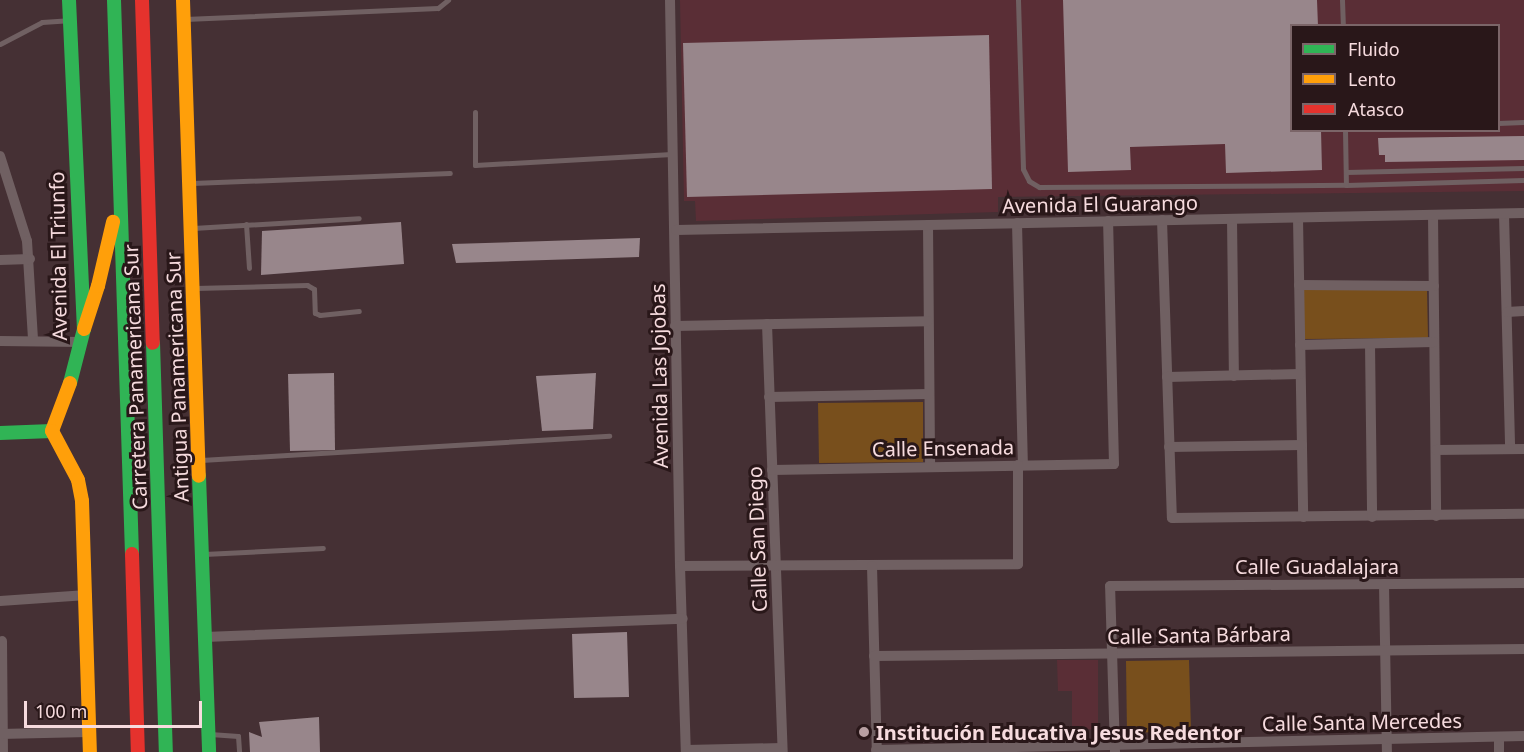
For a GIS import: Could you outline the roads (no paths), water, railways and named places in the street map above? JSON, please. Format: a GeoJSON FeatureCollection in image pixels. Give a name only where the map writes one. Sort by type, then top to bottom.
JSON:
{"type":"FeatureCollection","features":[{"type":"Feature","properties":{"kind":"main road","name":"Avenida El Triunfo"},"geometry":{"type":"LineString","coordinates":[[52,431],[74,371],[83,335],[69,0]]}},
{"type":"Feature","properties":{"kind":"main road","name":"Carretera Panamericana Sur"},"geometry":{"type":"LineString","coordinates":[[114,0],[138,752]]}},
{"type":"Feature","properties":{"kind":"main road","name":"Carretera Panamericana Sur"},"geometry":{"type":"LineString","coordinates":[[142,0],[166,752]]}},
{"type":"Feature","properties":{"kind":"main road","name":"Antigua Panamericana Sur"},"geometry":{"type":"LineString","coordinates":[[183,0],[209,752]]}},
{"type":"Feature","properties":{"kind":"main road"},"geometry":{"type":"LineString","coordinates":[[83,335],[98,286],[119,196]]}},
{"type":"Feature","properties":{"kind":"main road"},"geometry":{"type":"LineString","coordinates":[[0,433],[52,431],[78,480],[87,596],[90,752]]}},
{"type":"Feature","properties":{"kind":"street","name":"Avenida Las Jojobas"},"geometry":{"type":"LineString","coordinates":[[670,0],[676,230],[675,326],[680,566],[686,751]]}},
{"type":"Feature","properties":{"kind":"street"},"geometry":{"type":"LineString","coordinates":[[0,156],[3,178],[27,241],[30,259],[33,340]]}},
{"type":"Feature","properties":{"kind":"street","name":"Avenida El Guarango"},"geometry":{"type":"LineString","coordinates":[[676,230],[1524,213]]}},
{"type":"Feature","properties":{"kind":"street"},"geometry":{"type":"LineString","coordinates":[[1504,214],[1510,449]]}},
{"type":"Feature","properties":{"kind":"street"},"geometry":{"type":"LineString","coordinates":[[1433,215],[1436,516]]}},
{"type":"Feature","properties":{"kind":"street"},"geometry":{"type":"LineString","coordinates":[[1298,218],[1303,517]]}},
{"type":"Feature","properties":{"kind":"street"},"geometry":{"type":"LineString","coordinates":[[1232,219],[1233,376]]}},
{"type":"Feature","properties":{"kind":"street"},"geometry":{"type":"LineString","coordinates":[[1162,220],[1172,518],[1524,514]]}},
{"type":"Feature","properties":{"kind":"street","name":"Calle Ensenada"},"geometry":{"type":"LineString","coordinates":[[772,470],[1114,464],[1108,221]]}},
{"type":"Feature","properties":{"kind":"street"},"geometry":{"type":"LineString","coordinates":[[680,566],[1018,564],[1021,465],[1017,223]]}},
{"type":"Feature","properties":{"kind":"street"},"geometry":{"type":"LineString","coordinates":[[928,225],[930,467]]}},
{"type":"Feature","properties":{"kind":"street"},"geometry":{"type":"LineString","coordinates":[[0,260],[30,259]]}},
{"type":"Feature","properties":{"kind":"street"},"geometry":{"type":"LineString","coordinates":[[1299,285],[1434,286]]}},
{"type":"Feature","properties":{"kind":"street"},"geometry":{"type":"LineString","coordinates":[[1507,312],[1524,311]]}},
{"type":"Feature","properties":{"kind":"street"},"geometry":{"type":"LineString","coordinates":[[675,326],[928,321]]}},
{"type":"Feature","properties":{"kind":"street","name":"Calle San Diego"},"geometry":{"type":"LineString","coordinates":[[766,324],[782,750]]}},
{"type":"Feature","properties":{"kind":"street"},"geometry":{"type":"LineString","coordinates":[[0,341],[83,335]]}},
{"type":"Feature","properties":{"kind":"street"},"geometry":{"type":"LineString","coordinates":[[1300,345],[1434,342]]}},
{"type":"Feature","properties":{"kind":"street"},"geometry":{"type":"LineString","coordinates":[[1370,344],[1372,517]]}},
{"type":"Feature","properties":{"kind":"street"},"geometry":{"type":"LineString","coordinates":[[1167,377],[1300,374]]}},
{"type":"Feature","properties":{"kind":"street"},"geometry":{"type":"LineString","coordinates":[[769,397],[929,394]]}},
{"type":"Feature","properties":{"kind":"street"},"geometry":{"type":"LineString","coordinates":[[1170,447],[1302,445]]}},
{"type":"Feature","properties":{"kind":"street"},"geometry":{"type":"LineString","coordinates":[[1436,450],[1524,449]]}},
{"type":"Feature","properties":{"kind":"street"},"geometry":{"type":"LineString","coordinates":[[872,566],[876,751]]}},
{"type":"Feature","properties":{"kind":"street","name":"Calle Guadalajara"},"geometry":{"type":"LineString","coordinates":[[1112,654],[1110,586],[1524,583]]}},
{"type":"Feature","properties":{"kind":"street"},"geometry":{"type":"LineString","coordinates":[[1384,584],[1387,752]]}},
{"type":"Feature","properties":{"kind":"street"},"geometry":{"type":"LineString","coordinates":[[0,601],[87,596]]}},
{"type":"Feature","properties":{"kind":"street"},"geometry":{"type":"LineString","coordinates":[[205,637],[683,620]]}},
{"type":"Feature","properties":{"kind":"street"},"geometry":{"type":"LineString","coordinates":[[2,641],[3,752]]}},
{"type":"Feature","properties":{"kind":"street","name":"Calle Santa Bárbara"},"geometry":{"type":"LineString","coordinates":[[874,656],[1524,649]]}},
{"type":"Feature","properties":{"kind":"street"},"geometry":{"type":"LineString","coordinates":[[1112,654],[1115,748]]}},
{"type":"Feature","properties":{"kind":"street"},"geometry":{"type":"LineString","coordinates":[[2,734],[89,732]]}},
{"type":"Feature","properties":{"kind":"street","name":"Calle Santa Mercedes"},"geometry":{"type":"LineString","coordinates":[[876,751],[1294,746],[1387,739],[1524,736]]}},
{"type":"Feature","properties":{"kind":"street"},"geometry":{"type":"LineString","coordinates":[[1499,737],[1499,752]]}},
{"type":"Feature","properties":{"kind":"street"},"geometry":{"type":"LineString","coordinates":[[686,751],[782,750]]}},
{"type":"Feature","properties":{"kind":"lane"},"geometry":{"type":"LineString","coordinates":[[184,19],[438,8],[448,0]]}},
{"type":"Feature","properties":{"kind":"lane"},"geometry":{"type":"LineString","coordinates":[[1018,0],[1023,169],[1025,176],[1035,185],[1046,189],[1524,180]]}},
{"type":"Feature","properties":{"kind":"lane"},"geometry":{"type":"LineString","coordinates":[[1342,0],[1343,24]]}},
{"type":"Feature","properties":{"kind":"lane"},"geometry":{"type":"LineString","coordinates":[[0,44],[42,22],[70,20]]}},
{"type":"Feature","properties":{"kind":"lane"},"geometry":{"type":"LineString","coordinates":[[475,112],[475,165],[674,153]]}},
{"type":"Feature","properties":{"kind":"lane"},"geometry":{"type":"LineString","coordinates":[[1500,123],[1524,122]]}},
{"type":"Feature","properties":{"kind":"lane"},"geometry":{"type":"LineString","coordinates":[[1345,132],[1346,185]]}},
{"type":"Feature","properties":{"kind":"lane"},"geometry":{"type":"LineString","coordinates":[[1346,172],[1524,168]]}},
{"type":"Feature","properties":{"kind":"lane"},"geometry":{"type":"LineString","coordinates":[[190,183],[450,174]]}},
{"type":"Feature","properties":{"kind":"lane"},"geometry":{"type":"LineString","coordinates":[[192,228],[359,218]]}},
{"type":"Feature","properties":{"kind":"lane"},"geometry":{"type":"LineString","coordinates":[[246,224],[249,268]]}},
{"type":"Feature","properties":{"kind":"lane"},"geometry":{"type":"LineString","coordinates":[[194,288],[307,285],[314,289],[315,312],[320,315],[359,311]]}},
{"type":"Feature","properties":{"kind":"lane"},"geometry":{"type":"LineString","coordinates":[[199,461],[609,436]]}},
{"type":"Feature","properties":{"kind":"lane"},"geometry":{"type":"LineString","coordinates":[[202,554],[323,548]]}},
{"type":"Feature","properties":{"kind":"lane"},"geometry":{"type":"LineString","coordinates":[[208,734],[238,736],[239,752]]}},
{"type":"Feature","properties":{"kind":"place","name":"Institución Educativa Jesus Redentor"},"geometry":{"type":"Point","coordinates":[864,732]}}]}
